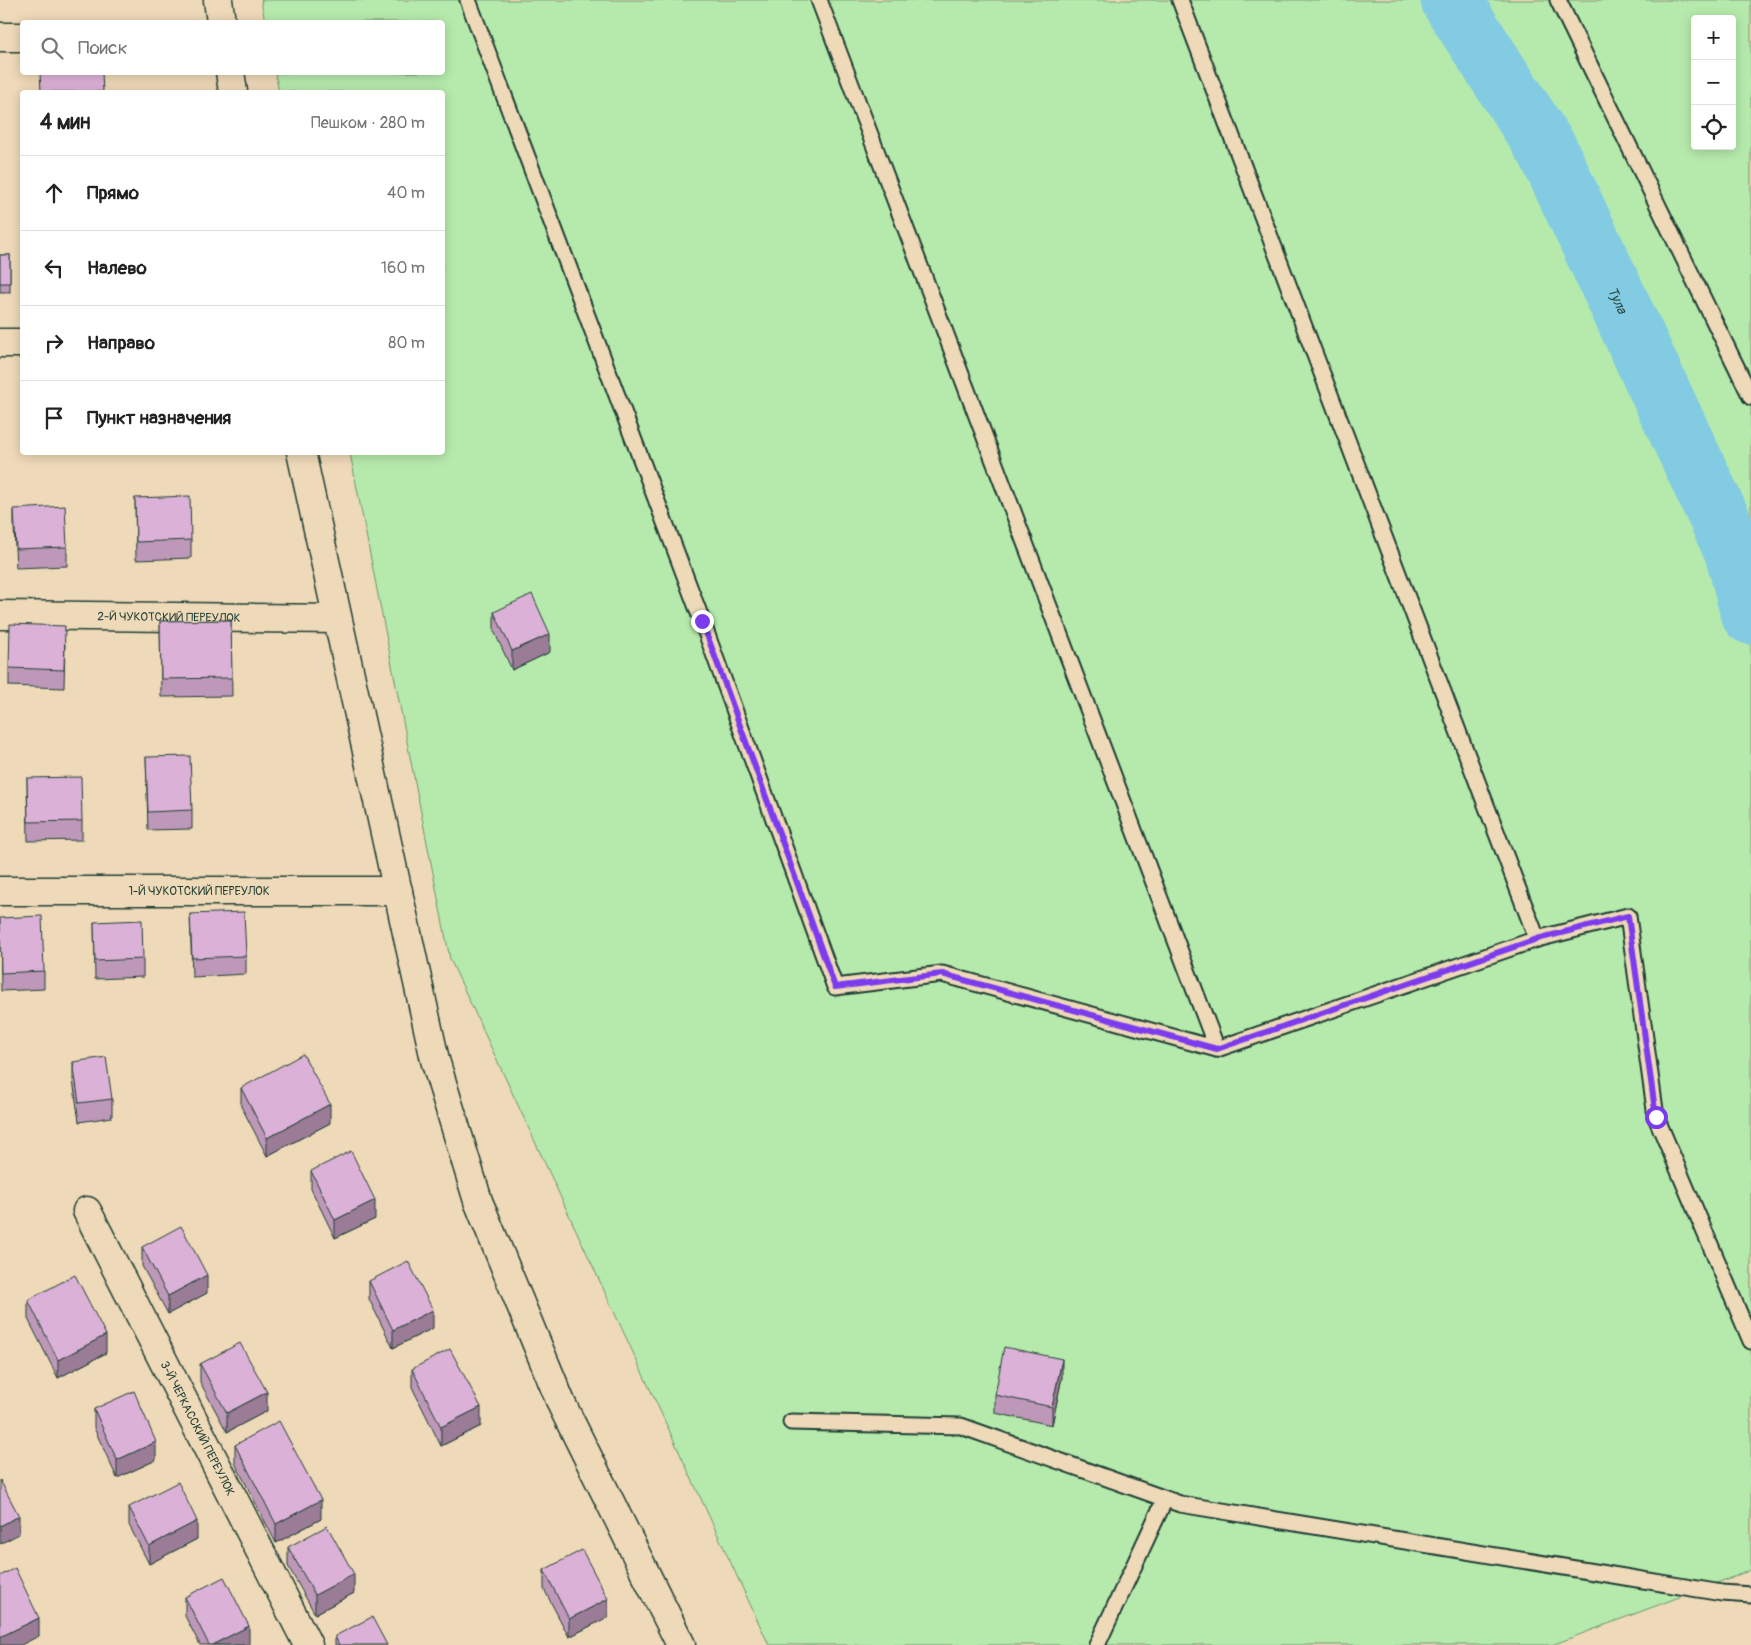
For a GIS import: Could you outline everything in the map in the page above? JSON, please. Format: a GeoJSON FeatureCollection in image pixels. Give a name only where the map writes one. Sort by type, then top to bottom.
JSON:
{"type":"FeatureCollection","features":[{"type":"Feature","properties":{"kind":"street"},"geometry":{"type":"LineString","coordinates":[[218,0],[221,20]]}},
{"type":"Feature","properties":{"kind":"street"},"geometry":{"type":"LineString","coordinates":[[0,37],[20,37]]}},
{"type":"Feature","properties":{"kind":"street"},"geometry":{"type":"LineString","coordinates":[[230,75],[233,90]]}},
{"type":"Feature","properties":{"kind":"street"},"geometry":{"type":"LineString","coordinates":[[0,343],[20,343]]}},
{"type":"Feature","properties":{"kind":"street"},"geometry":{"type":"LineString","coordinates":[[302,455],[435,1060],[478,1201],[562,1405],[681,1645]]}},
{"type":"Feature","properties":{"kind":"street","name":"2-Й ЧУКОТСКИЙ ПЕРЕУЛОК"},"geometry":{"type":"LineString","coordinates":[[0,615],[337,619]]}},
{"type":"Feature","properties":{"kind":"street","name":"1-Й ЧУКОТСКИЙ ПЕРЕУЛОК"},"geometry":{"type":"LineString","coordinates":[[0,891],[398,891]]}},
{"type":"Feature","properties":{"kind":"street","name":"3-Й ЧЕРКАССКИЙ ПЕРЕУЛОК"},"geometry":{"type":"LineString","coordinates":[[87,1211],[308,1645]]}},
{"type":"Feature","properties":{"kind":"lane"},"geometry":{"type":"LineString","coordinates":[[468,0],[702,621],[835,987],[942,974],[1217,1049],[1537,939],[1628,916],[1656,1117],[1751,1341]]}},
{"type":"Feature","properties":{"kind":"lane"},"geometry":{"type":"LineString","coordinates":[[819,0],[1217,1049]]}},
{"type":"Feature","properties":{"kind":"lane"},"geometry":{"type":"LineString","coordinates":[[1180,0],[1537,939]]}},
{"type":"Feature","properties":{"kind":"lane"},"geometry":{"type":"LineString","coordinates":[[1558,0],[1751,397]]}},
{"type":"Feature","properties":{"kind":"lane"},"geometry":{"type":"LineString","coordinates":[[791,1422],[961,1426],[1180,1504],[1722,1593],[1751,1595]]}},
{"type":"Feature","properties":{"kind":"lane"},"geometry":{"type":"LineString","coordinates":[[1097,1645],[1165,1499]]}},
{"type":"Feature","properties":{"kind":"green space"},"geometry":{"type":"Polygon","coordinates":[[[261,0],[1751,0],[1751,1570],[1552,1645],[769,1645],[450,959],[350,455],[445,455],[445,90],[279,90],[275,75],[445,75],[445,20],[265,20],[261,0]]]}},
{"type":"Feature","properties":{"kind":"building"},"geometry":{"type":"Polygon","coordinates":[[[40,75],[102,75],[103,90],[41,90],[40,75]]]}},
{"type":"Feature","properties":{"kind":"building"},"geometry":{"type":"Polygon","coordinates":[[[0,255],[10,255],[10,283],[0,283],[0,255]]]}},
{"type":"Feature","properties":{"kind":"building"},"geometry":{"type":"Polygon","coordinates":[[[190,496],[191,540],[136,542],[135,498],[190,496]]]}},
{"type":"Feature","properties":{"kind":"building"},"geometry":{"type":"Polygon","coordinates":[[[65,506],[67,547],[16,549],[14,509],[65,506]]]}},
{"type":"Feature","properties":{"kind":"building"},"geometry":{"type":"Polygon","coordinates":[[[532,594],[550,634],[512,651],[494,612],[532,594]]]}},
{"type":"Feature","properties":{"kind":"building"},"geometry":{"type":"Polygon","coordinates":[[[231,620],[232,678],[161,679],[160,621],[231,620]]]}},
{"type":"Feature","properties":{"kind":"building"},"geometry":{"type":"Polygon","coordinates":[[[10,624],[65,626],[64,670],[9,668],[10,624]]]}},
{"type":"Feature","properties":{"kind":"building"},"geometry":{"type":"Polygon","coordinates":[[[190,756],[192,810],[148,812],[146,757],[190,756]]]}},
{"type":"Feature","properties":{"kind":"building"},"geometry":{"type":"Polygon","coordinates":[[[81,777],[82,821],[28,822],[27,778],[81,777]]]}},
{"type":"Feature","properties":{"kind":"building"},"geometry":{"type":"Polygon","coordinates":[[[244,912],[246,956],[192,958],[190,914],[244,912]]]}},
{"type":"Feature","properties":{"kind":"building"},"geometry":{"type":"Polygon","coordinates":[[[42,916],[44,971],[1,973],[0,918],[42,916]]]}},
{"type":"Feature","properties":{"kind":"building"},"geometry":{"type":"Polygon","coordinates":[[[142,920],[143,959],[95,961],[94,922],[142,920]]]}},
{"type":"Feature","properties":{"kind":"building"},"geometry":{"type":"Polygon","coordinates":[[[303,1054],[330,1104],[267,1138],[241,1088],[303,1054]]]}},
{"type":"Feature","properties":{"kind":"building"},"geometry":{"type":"Polygon","coordinates":[[[106,1057],[112,1099],[79,1103],[73,1062],[106,1057]]]}},
{"type":"Feature","properties":{"kind":"building"},"geometry":{"type":"Polygon","coordinates":[[[351,1151],[375,1200],[335,1220],[311,1171],[351,1151]]]}},
{"type":"Feature","properties":{"kind":"building"},"geometry":{"type":"Polygon","coordinates":[[[181,1226],[207,1275],[168,1296],[142,1247],[181,1226]]]}},
{"type":"Feature","properties":{"kind":"building"},"geometry":{"type":"Polygon","coordinates":[[[408,1261],[433,1310],[393,1330],[369,1281],[408,1261]]]}},
{"type":"Feature","properties":{"kind":"building"},"geometry":{"type":"Polygon","coordinates":[[[75,1275],[106,1335],[58,1360],[28,1300],[75,1275]]]}},
{"type":"Feature","properties":{"kind":"building"},"geometry":{"type":"Polygon","coordinates":[[[240,1343],[267,1392],[227,1413],[200,1364],[240,1343]]]}},
{"type":"Feature","properties":{"kind":"building"},"geometry":{"type":"Polygon","coordinates":[[[1004,1347],[1062,1359],[1052,1407],[995,1395],[1004,1347]]]}},
{"type":"Feature","properties":{"kind":"building"},"geometry":{"type":"Polygon","coordinates":[[[450,1349],[481,1407],[441,1427],[412,1369],[450,1349]]]}},
{"type":"Feature","properties":{"kind":"building"},"geometry":{"type":"Polygon","coordinates":[[[134,1391],[156,1442],[117,1460],[94,1409],[134,1391]]]}},
{"type":"Feature","properties":{"kind":"building"},"geometry":{"type":"Polygon","coordinates":[[[279,1421],[321,1500],[276,1524],[235,1445],[279,1421]]]}},
{"type":"Feature","properties":{"kind":"building"},"geometry":{"type":"Polygon","coordinates":[[[0,1480],[19,1516],[0,1526],[0,1480]]]}},
{"type":"Feature","properties":{"kind":"building"},"geometry":{"type":"Polygon","coordinates":[[[178,1482],[197,1521],[149,1546],[129,1507],[178,1482]]]}},
{"type":"Feature","properties":{"kind":"building"},"geometry":{"type":"Polygon","coordinates":[[[327,1526],[354,1574],[315,1595],[288,1547],[327,1526]]]}},
{"type":"Feature","properties":{"kind":"building"},"geometry":{"type":"Polygon","coordinates":[[[582,1550],[608,1599],[569,1619],[544,1570],[582,1550]]]}},
{"type":"Feature","properties":{"kind":"building"},"geometry":{"type":"Polygon","coordinates":[[[15,1568],[39,1618],[0,1637],[0,1576],[15,1568]]]}},
{"type":"Feature","properties":{"kind":"building"},"geometry":{"type":"Polygon","coordinates":[[[224,1577],[249,1626],[209,1645],[185,1597],[224,1577]]]}},
{"type":"Feature","properties":{"kind":"building"},"geometry":{"type":"Polygon","coordinates":[[[372,1617],[387,1645],[339,1645],[335,1636],[372,1617]]]}},
{"type":"Feature","properties":{"kind":"waterway","name":"Тула"},"geometry":{"type":"LineString","coordinates":[[1451,0],[1548,151],[1735,552],[1751,614]]}},
{"type":"Feature","properties":{"kind":"route"},"geometry":{"type":"LineString","coordinates":[[702,621],[835,987],[942,974],[1217,1049],[1537,939],[1628,916],[1656,1117]]}}]}
